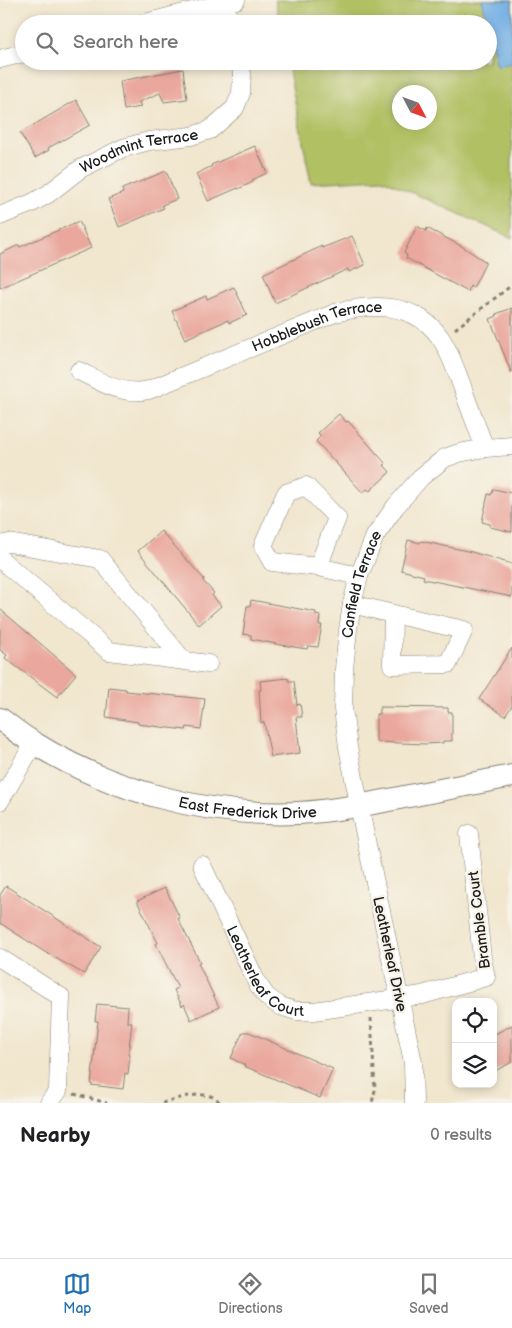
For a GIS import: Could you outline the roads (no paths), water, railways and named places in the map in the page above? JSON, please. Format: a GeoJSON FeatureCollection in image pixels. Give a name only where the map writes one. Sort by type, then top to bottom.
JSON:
{"type":"FeatureCollection","features":[{"type":"Feature","properties":{"kind":"street"},"geometry":{"type":"LineString","coordinates":[[177,15],[230,2],[230,15]]}},
{"type":"Feature","properties":{"kind":"street"},"geometry":{"type":"LineString","coordinates":[[0,59],[15,55]]}},
{"type":"Feature","properties":{"kind":"street","name":"Woodmint Terrace"},"geometry":{"type":"LineString","coordinates":[[0,216],[32,204],[80,169],[122,148],[149,140],[191,136],[210,130],[235,108],[241,93],[241,70]]}},
{"type":"Feature","properties":{"kind":"street","name":"Hobblebush Terrace"},"geometry":{"type":"LineString","coordinates":[[79,371],[127,392],[149,390],[313,321],[357,307],[391,308],[407,312],[425,322],[440,338],[455,368],[485,448]]}},
{"type":"Feature","properties":{"kind":"street","name":"Canfield Terrace"},"geometry":{"type":"LineString","coordinates":[[360,806],[343,709],[344,669],[352,604],[359,576],[375,536],[395,507],[421,476],[445,458],[459,452],[512,446]]}},
{"type":"Feature","properties":{"kind":"street"},"geometry":{"type":"LineString","coordinates":[[318,567],[336,518],[306,486],[286,493],[262,546],[272,562],[318,567],[359,576]]}},
{"type":"Feature","properties":{"kind":"street"},"geometry":{"type":"LineString","coordinates":[[0,545],[9,543],[100,560],[183,660]]}},
{"type":"Feature","properties":{"kind":"street"},"geometry":{"type":"LineString","coordinates":[[0,560],[109,651],[208,664]]}},
{"type":"Feature","properties":{"kind":"street"},"geometry":{"type":"LineString","coordinates":[[352,604],[393,614]]}},
{"type":"Feature","properties":{"kind":"street","name":"East Frederick Drive"},"geometry":{"type":"LineString","coordinates":[[0,719],[34,743],[104,779],[174,801],[250,812],[299,813],[360,806],[512,776]]}},
{"type":"Feature","properties":{"kind":"street"},"geometry":{"type":"LineString","coordinates":[[0,801],[34,743]]}},
{"type":"Feature","properties":{"kind":"street","name":"Leatherleaf Drive"},"geometry":{"type":"LineString","coordinates":[[360,806],[413,1062],[414,1103]]}},
{"type":"Feature","properties":{"kind":"street","name":"Bramble Court"},"geometry":{"type":"LineString","coordinates":[[399,997],[432,993],[486,977],[482,958],[469,834]]}},
{"type":"Feature","properties":{"kind":"street","name":"Leatherleaf Court"},"geometry":{"type":"LineString","coordinates":[[202,865],[257,983],[267,998],[280,1006],[296,1010],[314,1011],[399,997]]}},
{"type":"Feature","properties":{"kind":"street"},"geometry":{"type":"LineString","coordinates":[[0,958],[61,997],[58,1091],[49,1103]]}},
{"type":"Feature","properties":{"kind":"water"},"geometry":{"type":"Polygon","coordinates":[[[482,0],[512,0],[512,63],[497,66],[497,15],[485,15],[482,0]]]}}]}
